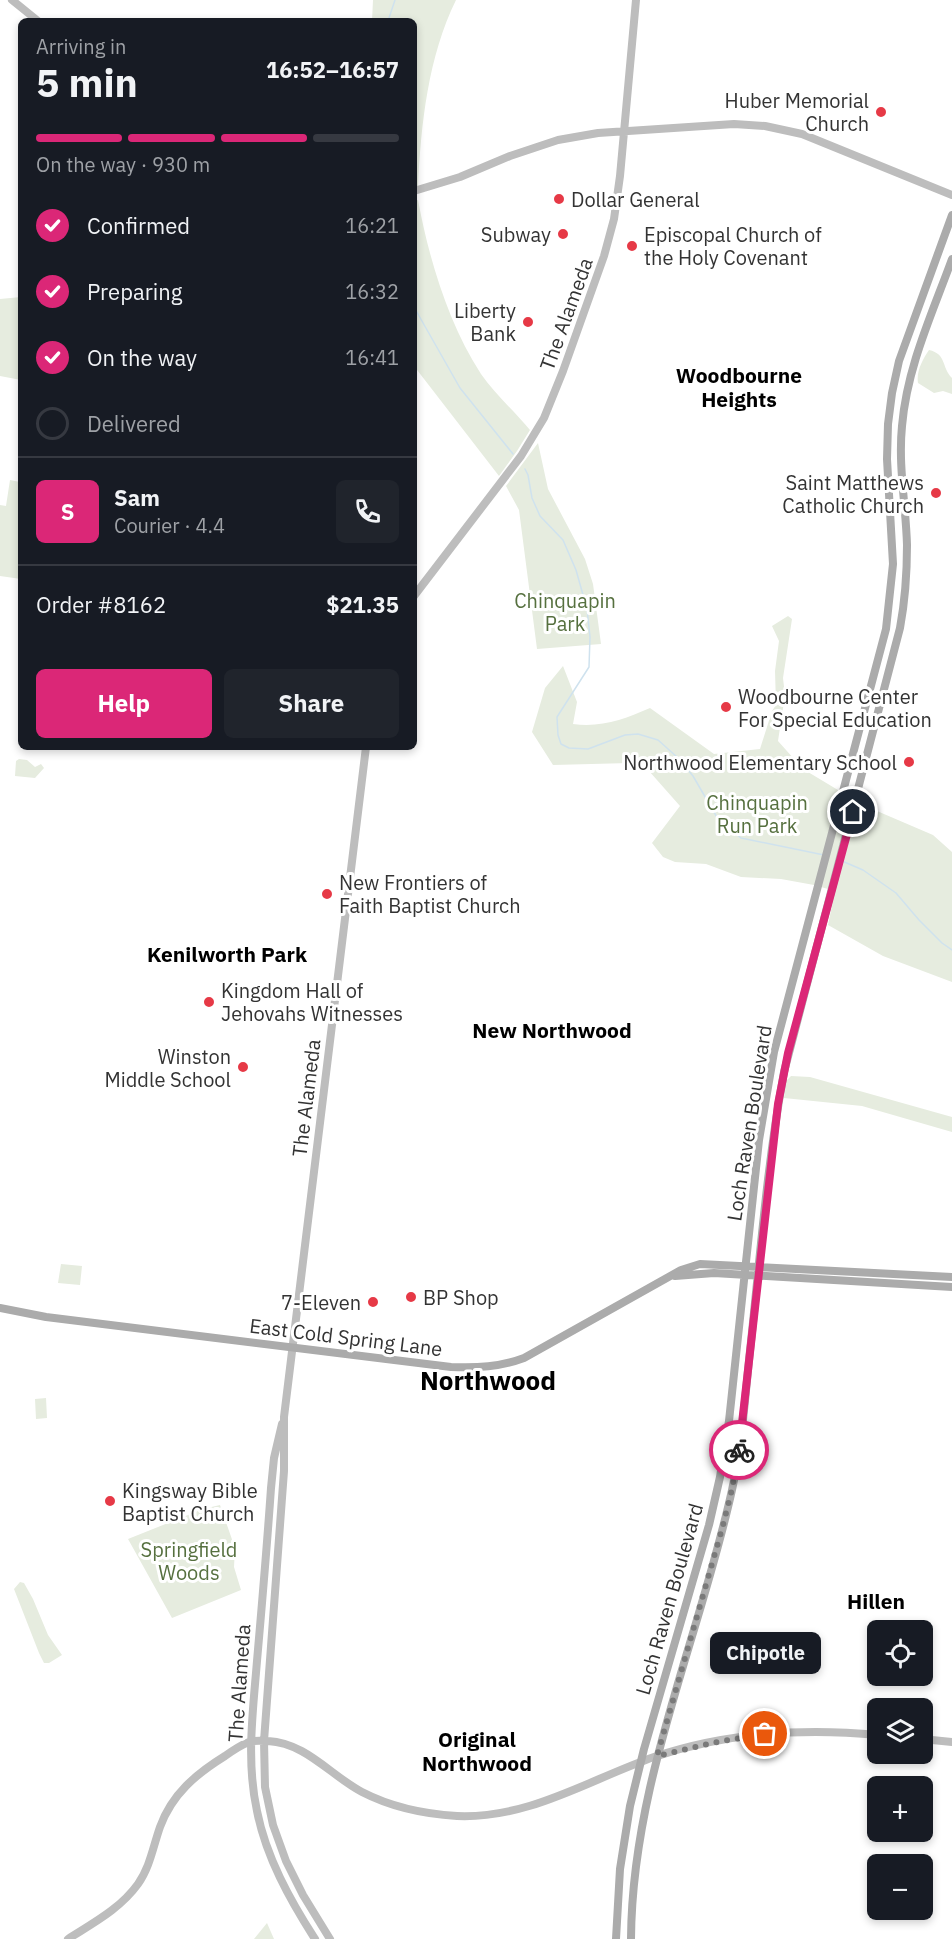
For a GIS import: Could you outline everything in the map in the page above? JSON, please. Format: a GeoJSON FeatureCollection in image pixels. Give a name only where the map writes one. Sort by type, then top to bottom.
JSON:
{"type":"FeatureCollection","features":[{"type":"Feature","properties":{"kind":"main road"},"geometry":{"type":"LineString","coordinates":[[12,0],[34,18]]}},
{"type":"Feature","properties":{"kind":"main road","name":"The Alameda"},"geometry":{"type":"LineString","coordinates":[[417,592],[521,456],[548,409],[610,238],[620,176],[636,0]]}},
{"type":"Feature","properties":{"kind":"main road"},"geometry":{"type":"LineString","coordinates":[[417,190],[460,177],[549,142],[598,133],[734,124],[774,127],[817,139],[952,195]]}},
{"type":"Feature","properties":{"kind":"main road","name":"Loch Raven Boulevard"},"geometry":{"type":"LineString","coordinates":[[616,1939],[620,1869],[630,1806],[640,1762],[709,1525],[720,1477],[729,1421],[762,1120],[774,1052],[888,617],[893,564],[887,459],[892,393],[899,361],[952,215]]}},
{"type":"Feature","properties":{"kind":"main road","name":"Loch Raven Boulevard"},"geometry":{"type":"LineString","coordinates":[[631,1939],[635,1868],[644,1810],[732,1489],[745,1403],[773,1138],[784,1072],[885,692],[902,619],[907,545],[901,440],[905,397],[917,353],[952,259]]}},
{"type":"Feature","properties":{"kind":"main road"},"geometry":{"type":"LineString","coordinates":[[888,617],[902,619]]}},
{"type":"Feature","properties":{"kind":"main road"},"geometry":{"type":"LineString","coordinates":[[871,688],[885,692]]}},
{"type":"Feature","properties":{"kind":"main road","name":"The Alameda"},"geometry":{"type":"LineString","coordinates":[[330,1939],[297,1884],[275,1834],[265,1787],[264,1741],[284,1471],[284,1417],[366,750]]}},
{"type":"Feature","properties":{"kind":"main road","name":"East Cold Spring Lane"},"geometry":{"type":"LineString","coordinates":[[0,1308],[42,1316],[476,1368],[498,1366],[535,1353],[669,1277],[744,1270],[952,1287]]}},
{"type":"Feature","properties":{"kind":"main road","name":"East Cold Spring Lane"},"geometry":{"type":"LineString","coordinates":[[759,1271],[952,1277]]}},
{"type":"Feature","properties":{"kind":"main road","name":"The Alameda"},"geometry":{"type":"LineString","coordinates":[[284,1417],[273,1469],[251,1741],[251,1774],[257,1812],[269,1853],[290,1897],[315,1939]]}},
{"type":"Feature","properties":{"kind":"main road"},"geometry":{"type":"LineString","coordinates":[[674,1644],[676,1654],[669,1688],[675,1694]]}},
{"type":"Feature","properties":{"kind":"main road"},"geometry":{"type":"LineString","coordinates":[[661,1690],[675,1694]]}},
{"type":"Feature","properties":{"kind":"main road"},"geometry":{"type":"LineString","coordinates":[[252,1728],[258,1731],[264,1741]]}},
{"type":"Feature","properties":{"kind":"main road"},"geometry":{"type":"LineString","coordinates":[[68,1939],[108,1914],[129,1895],[148,1868],[162,1823],[176,1796],[203,1771],[251,1741],[279,1742],[298,1748],[346,1783],[381,1800],[420,1812],[456,1816],[491,1815],[532,1806],[640,1762],[708,1743],[765,1734],[823,1732],[867,1734]]}},
{"type":"Feature","properties":{"kind":"main road"},"geometry":{"type":"LineString","coordinates":[[933,1740],[952,1742]]}},
{"type":"Feature","properties":{"kind":"main road"},"geometry":{"type":"LineString","coordinates":[[239,1747],[246,1758],[251,1774]]}},
{"type":"Feature","properties":{"kind":"green space"},"geometry":{"type":"Polygon","coordinates":[[[373,0],[456,0],[446,22],[432,68],[421,139],[418,186],[417,18],[372,18],[373,0]]]}},
{"type":"Feature","properties":{"kind":"green space"},"geometry":{"type":"Polygon","coordinates":[[[417,200],[434,268],[459,334],[486,381],[530,430],[499,476],[417,370],[417,200]]]}},
{"type":"Feature","properties":{"kind":"green space"},"geometry":{"type":"Polygon","coordinates":[[[18,297],[18,379],[0,376],[0,299],[18,297]]]}},
{"type":"Feature","properties":{"kind":"green space"},"geometry":{"type":"Polygon","coordinates":[[[929,350],[939,355],[952,378],[952,394],[943,391],[934,393],[918,383],[922,361],[929,350]]]}},
{"type":"Feature","properties":{"kind":"green space","name":"Chinquapin Park"},"geometry":{"type":"Polygon","coordinates":[[[538,443],[548,489],[585,559],[593,584],[601,644],[537,649],[519,510],[506,486],[538,443]]]}},
{"type":"Feature","properties":{"kind":"green space"},"geometry":{"type":"Polygon","coordinates":[[[10,480],[18,482],[18,579],[0,576],[0,505],[6,506],[10,480]]]}},
{"type":"Feature","properties":{"kind":"green space","name":"Chinquapin Run Park"},"geometry":{"type":"Polygon","coordinates":[[[788,616],[792,619],[783,678],[785,695],[778,741],[803,769],[863,805],[933,835],[952,852],[952,982],[883,956],[828,925],[835,891],[781,879],[741,877],[706,864],[675,862],[663,857],[652,843],[680,806],[649,771],[630,763],[553,765],[532,732],[545,688],[563,666],[577,702],[573,724],[593,725],[613,722],[650,708],[714,754],[760,749],[776,705],[775,671],[779,641],[772,626],[788,616]]]}},
{"type":"Feature","properties":{"kind":"green space"},"geometry":{"type":"Polygon","coordinates":[[[27,760],[35,767],[41,764],[44,768],[35,778],[15,776],[16,761],[27,760]]]}},
{"type":"Feature","properties":{"kind":"green space"},"geometry":{"type":"Polygon","coordinates":[[[791,1076],[810,1077],[952,1117],[952,1132],[862,1106],[784,1098],[786,1081],[791,1076]]]}},
{"type":"Feature","properties":{"kind":"green space"},"geometry":{"type":"Polygon","coordinates":[[[61,1264],[82,1266],[80,1285],[58,1283],[61,1264]]]}},
{"type":"Feature","properties":{"kind":"green space"},"geometry":{"type":"Polygon","coordinates":[[[46,1398],[47,1418],[36,1419],[35,1399],[46,1398]]]}},
{"type":"Feature","properties":{"kind":"green space","name":"Springfield Woods"},"geometry":{"type":"Polygon","coordinates":[[[220,1505],[235,1548],[234,1567],[241,1590],[172,1618],[128,1539],[203,1509],[220,1505]]]}},
{"type":"Feature","properties":{"kind":"green space"},"geometry":{"type":"Polygon","coordinates":[[[20,1582],[24,1583],[48,1635],[62,1655],[49,1663],[44,1663],[39,1653],[14,1589],[20,1582]]]}},
{"type":"Feature","properties":{"kind":"green space"},"geometry":{"type":"Polygon","coordinates":[[[267,1923],[274,1939],[254,1939],[267,1923]]]}},
{"type":"Feature","properties":{"kind":"waterway"},"geometry":{"type":"LineString","coordinates":[[389,18],[395,0]]}},
{"type":"Feature","properties":{"kind":"waterway"},"geometry":{"type":"LineString","coordinates":[[417,312],[460,388],[513,454]]}},
{"type":"Feature","properties":{"kind":"waterway"},"geometry":{"type":"LineString","coordinates":[[525,469],[532,498],[540,516],[563,540],[576,570],[587,609],[590,637],[589,667],[557,717],[561,744],[569,748],[588,749],[625,735],[638,734],[658,740],[693,776],[718,819],[741,838],[824,855]]}},
{"type":"Feature","properties":{"kind":"waterway"},"geometry":{"type":"LineString","coordinates":[[842,861],[863,870],[896,893],[919,920],[952,950]]}},
{"type":"Feature","properties":{"kind":"way so far"},"geometry":{"type":"LineString","coordinates":[[739,1450],[722,1529],[657,1756],[765,1734]]}},
{"type":"Feature","properties":{"kind":"place","name":"Huber Memorial Church"},"geometry":{"type":"Point","coordinates":[881,112]}},
{"type":"Feature","properties":{"kind":"place","name":"Dollar General"},"geometry":{"type":"Point","coordinates":[559,199]}},
{"type":"Feature","properties":{"kind":"place","name":"Subway"},"geometry":{"type":"Point","coordinates":[563,234]}},
{"type":"Feature","properties":{"kind":"place","name":"Episcopal Church of the Holy Covenant"},"geometry":{"type":"Point","coordinates":[632,246]}},
{"type":"Feature","properties":{"kind":"place","name":"Liberty Bank"},"geometry":{"type":"Point","coordinates":[528,322]}},
{"type":"Feature","properties":{"kind":"place","name":"Saint Matthews Catholic Church"},"geometry":{"type":"Point","coordinates":[936,493]}},
{"type":"Feature","properties":{"kind":"place","name":"Woodbourne Center For Special Education"},"geometry":{"type":"Point","coordinates":[726,707]}},
{"type":"Feature","properties":{"kind":"place","name":"Northwood Elementary School"},"geometry":{"type":"Point","coordinates":[909,762]}},
{"type":"Feature","properties":{"kind":"place","name":"New Frontiers of Faith Baptist Church"},"geometry":{"type":"Point","coordinates":[327,894]}},
{"type":"Feature","properties":{"kind":"place","name":"Kingdom Hall of Jehovahs Witnesses"},"geometry":{"type":"Point","coordinates":[209,1002]}},
{"type":"Feature","properties":{"kind":"place","name":"Winston Middle School"},"geometry":{"type":"Point","coordinates":[243,1067]}},
{"type":"Feature","properties":{"kind":"place","name":"BP Shop"},"geometry":{"type":"Point","coordinates":[411,1297]}},
{"type":"Feature","properties":{"kind":"place","name":"7-Eleven"},"geometry":{"type":"Point","coordinates":[373,1302]}},
{"type":"Feature","properties":{"kind":"place","name":"Kingsway Bible Baptist Church"},"geometry":{"type":"Point","coordinates":[110,1501]}},
{"type":"Feature","properties":{"kind":"place","name":"Chipotle"},"geometry":{"type":"Point","coordinates":[765,1734]}},
{"type":"Feature","properties":{"kind":"district","name":"Woodbourne Heights"},"geometry":{"type":"Point","coordinates":[739,387]}},
{"type":"Feature","properties":{"kind":"district","name":"Kenilworth Park"},"geometry":{"type":"Point","coordinates":[227,954]}},
{"type":"Feature","properties":{"kind":"district","name":"New Northwood"},"geometry":{"type":"Point","coordinates":[552,1030]}},
{"type":"Feature","properties":{"kind":"district","name":"Northwood"},"geometry":{"type":"Point","coordinates":[488,1380]}},
{"type":"Feature","properties":{"kind":"district","name":"Hillen"},"geometry":{"type":"Point","coordinates":[876,1601]}},
{"type":"Feature","properties":{"kind":"district","name":"Original Northwood"},"geometry":{"type":"Point","coordinates":[477,1751]}},
{"type":"Feature","properties":{"kind":"route"},"geometry":{"type":"LineString","coordinates":[[739,1450],[778,1104],[788,1053],[853,812]]}}]}
